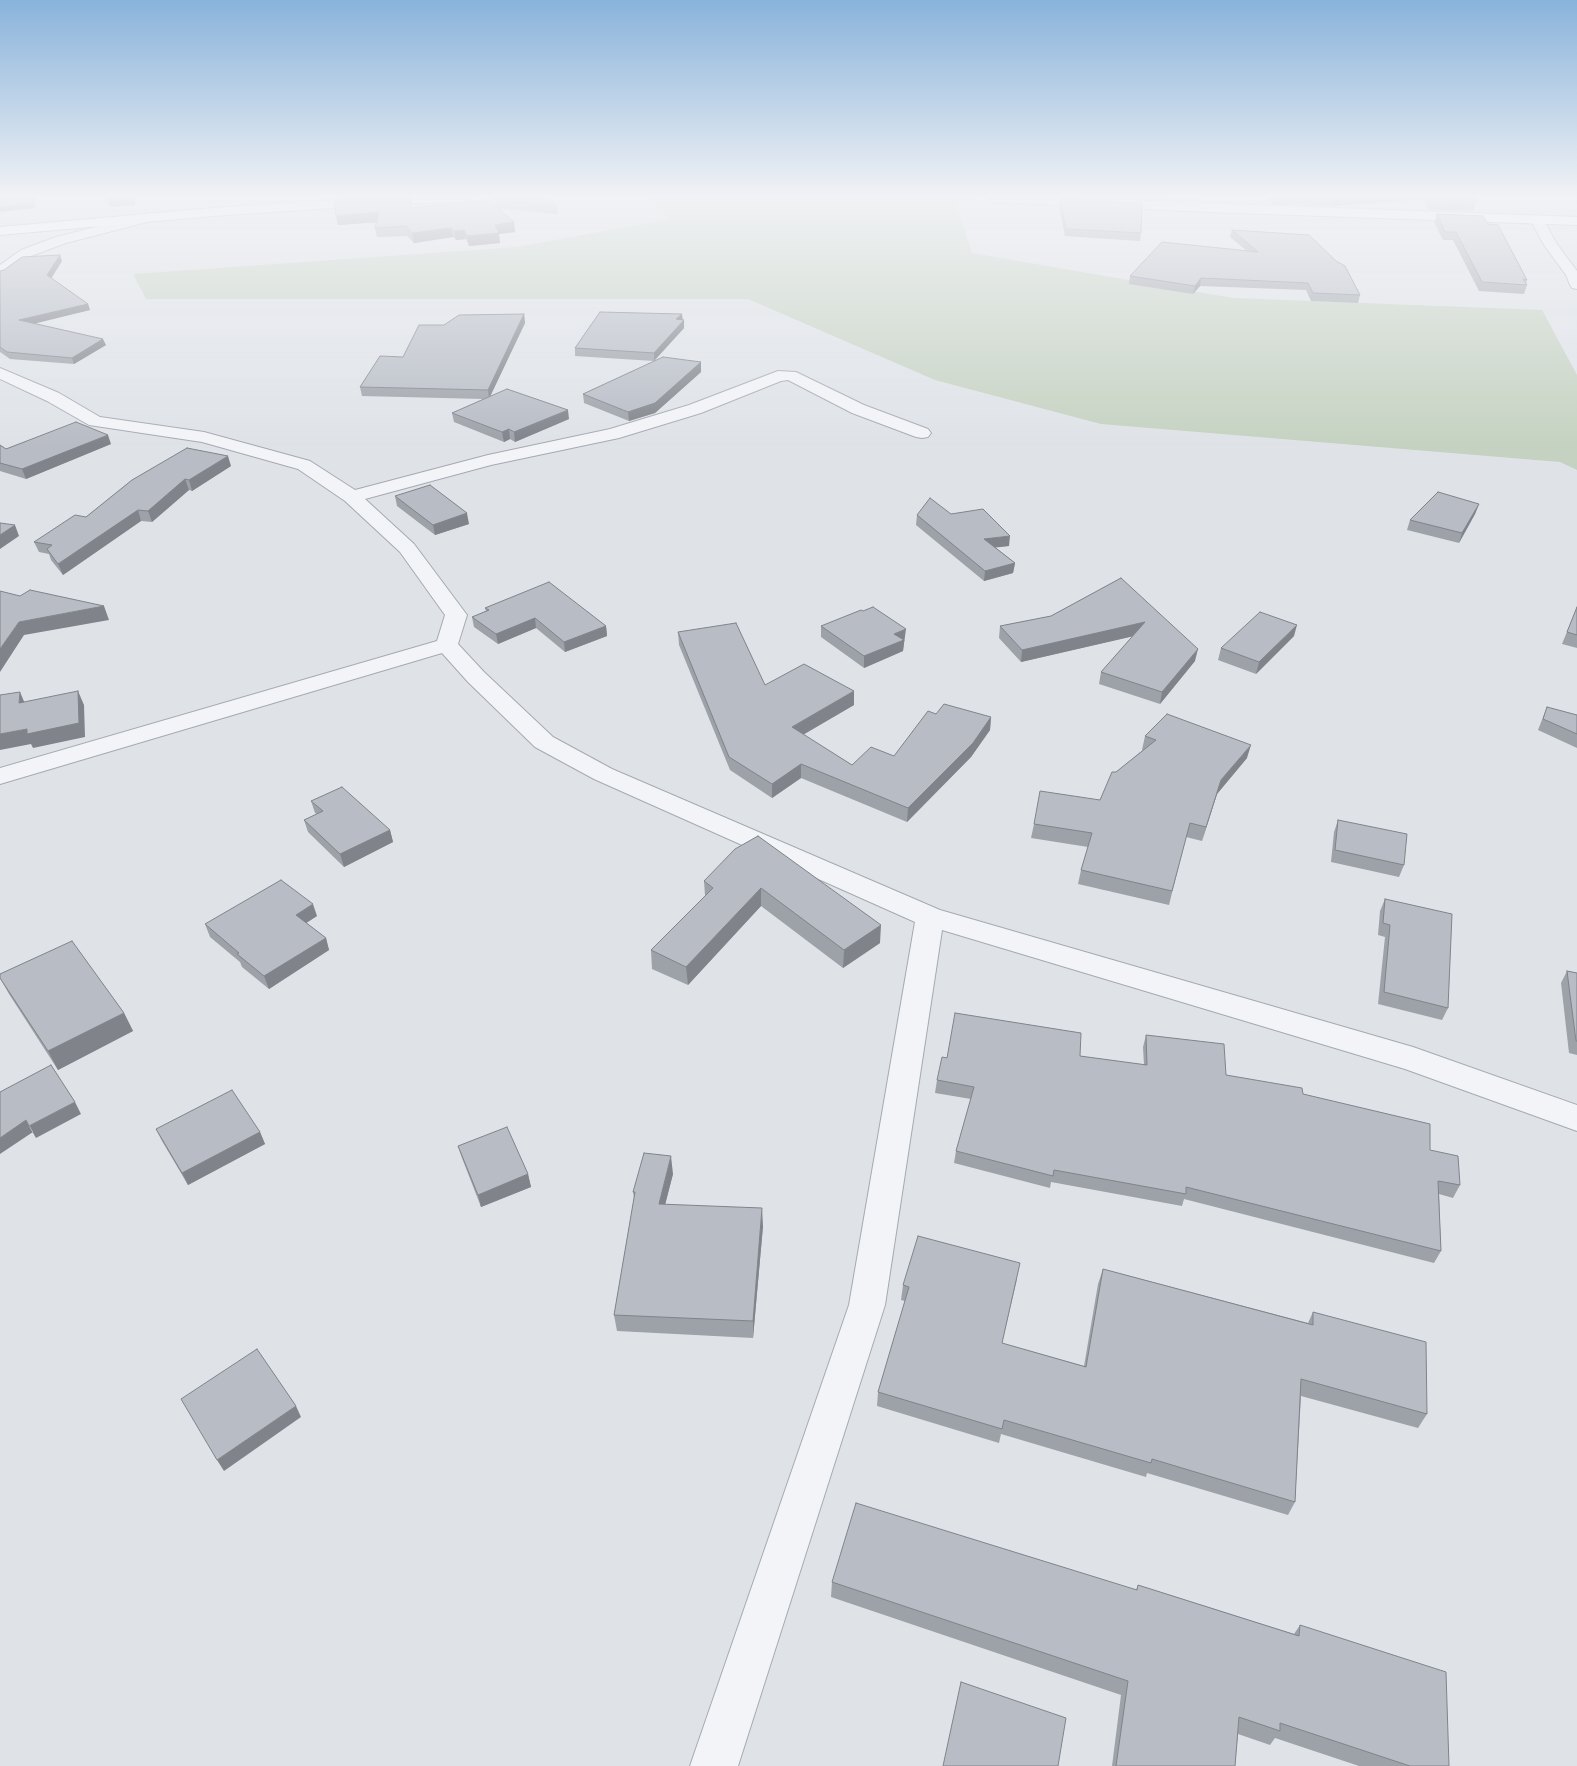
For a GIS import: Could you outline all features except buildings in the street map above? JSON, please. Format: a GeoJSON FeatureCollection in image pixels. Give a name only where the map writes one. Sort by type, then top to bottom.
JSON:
{"type":"FeatureCollection","features":[{"type":"Feature","properties":{"kind":"street"},"geometry":{"type":"LineString","coordinates":[[0,373],[53,397],[95,421],[204,437],[304,465],[352,497],[407,548],[456,615],[447,646]]}},
{"type":"Feature","properties":{"kind":"street"},"geometry":{"type":"LineString","coordinates":[[352,497],[488,460],[613,434],[695,409],[778,376],[790,375],[858,409],[922,433]]}},
{"type":"Feature","properties":{"kind":"street"},"geometry":{"type":"LineString","coordinates":[[0,776],[447,646]]}},
{"type":"Feature","properties":{"kind":"street"},"geometry":{"type":"LineString","coordinates":[[447,646],[476,677],[544,742],[603,774],[930,917],[1413,1059],[1577,1118]]}},
{"type":"Feature","properties":{"kind":"street"},"geometry":{"type":"LineString","coordinates":[[714,1766],[867,1305],[930,917]]}},
{"type":"Feature","properties":{"kind":"green space"},"geometry":{"type":"Polygon","coordinates":[[[136,280],[1131,280],[1233,298],[1542,310],[1577,375],[1577,470],[1560,462],[1101,424],[935,380],[748,299],[146,299],[136,280]]]}}]}
